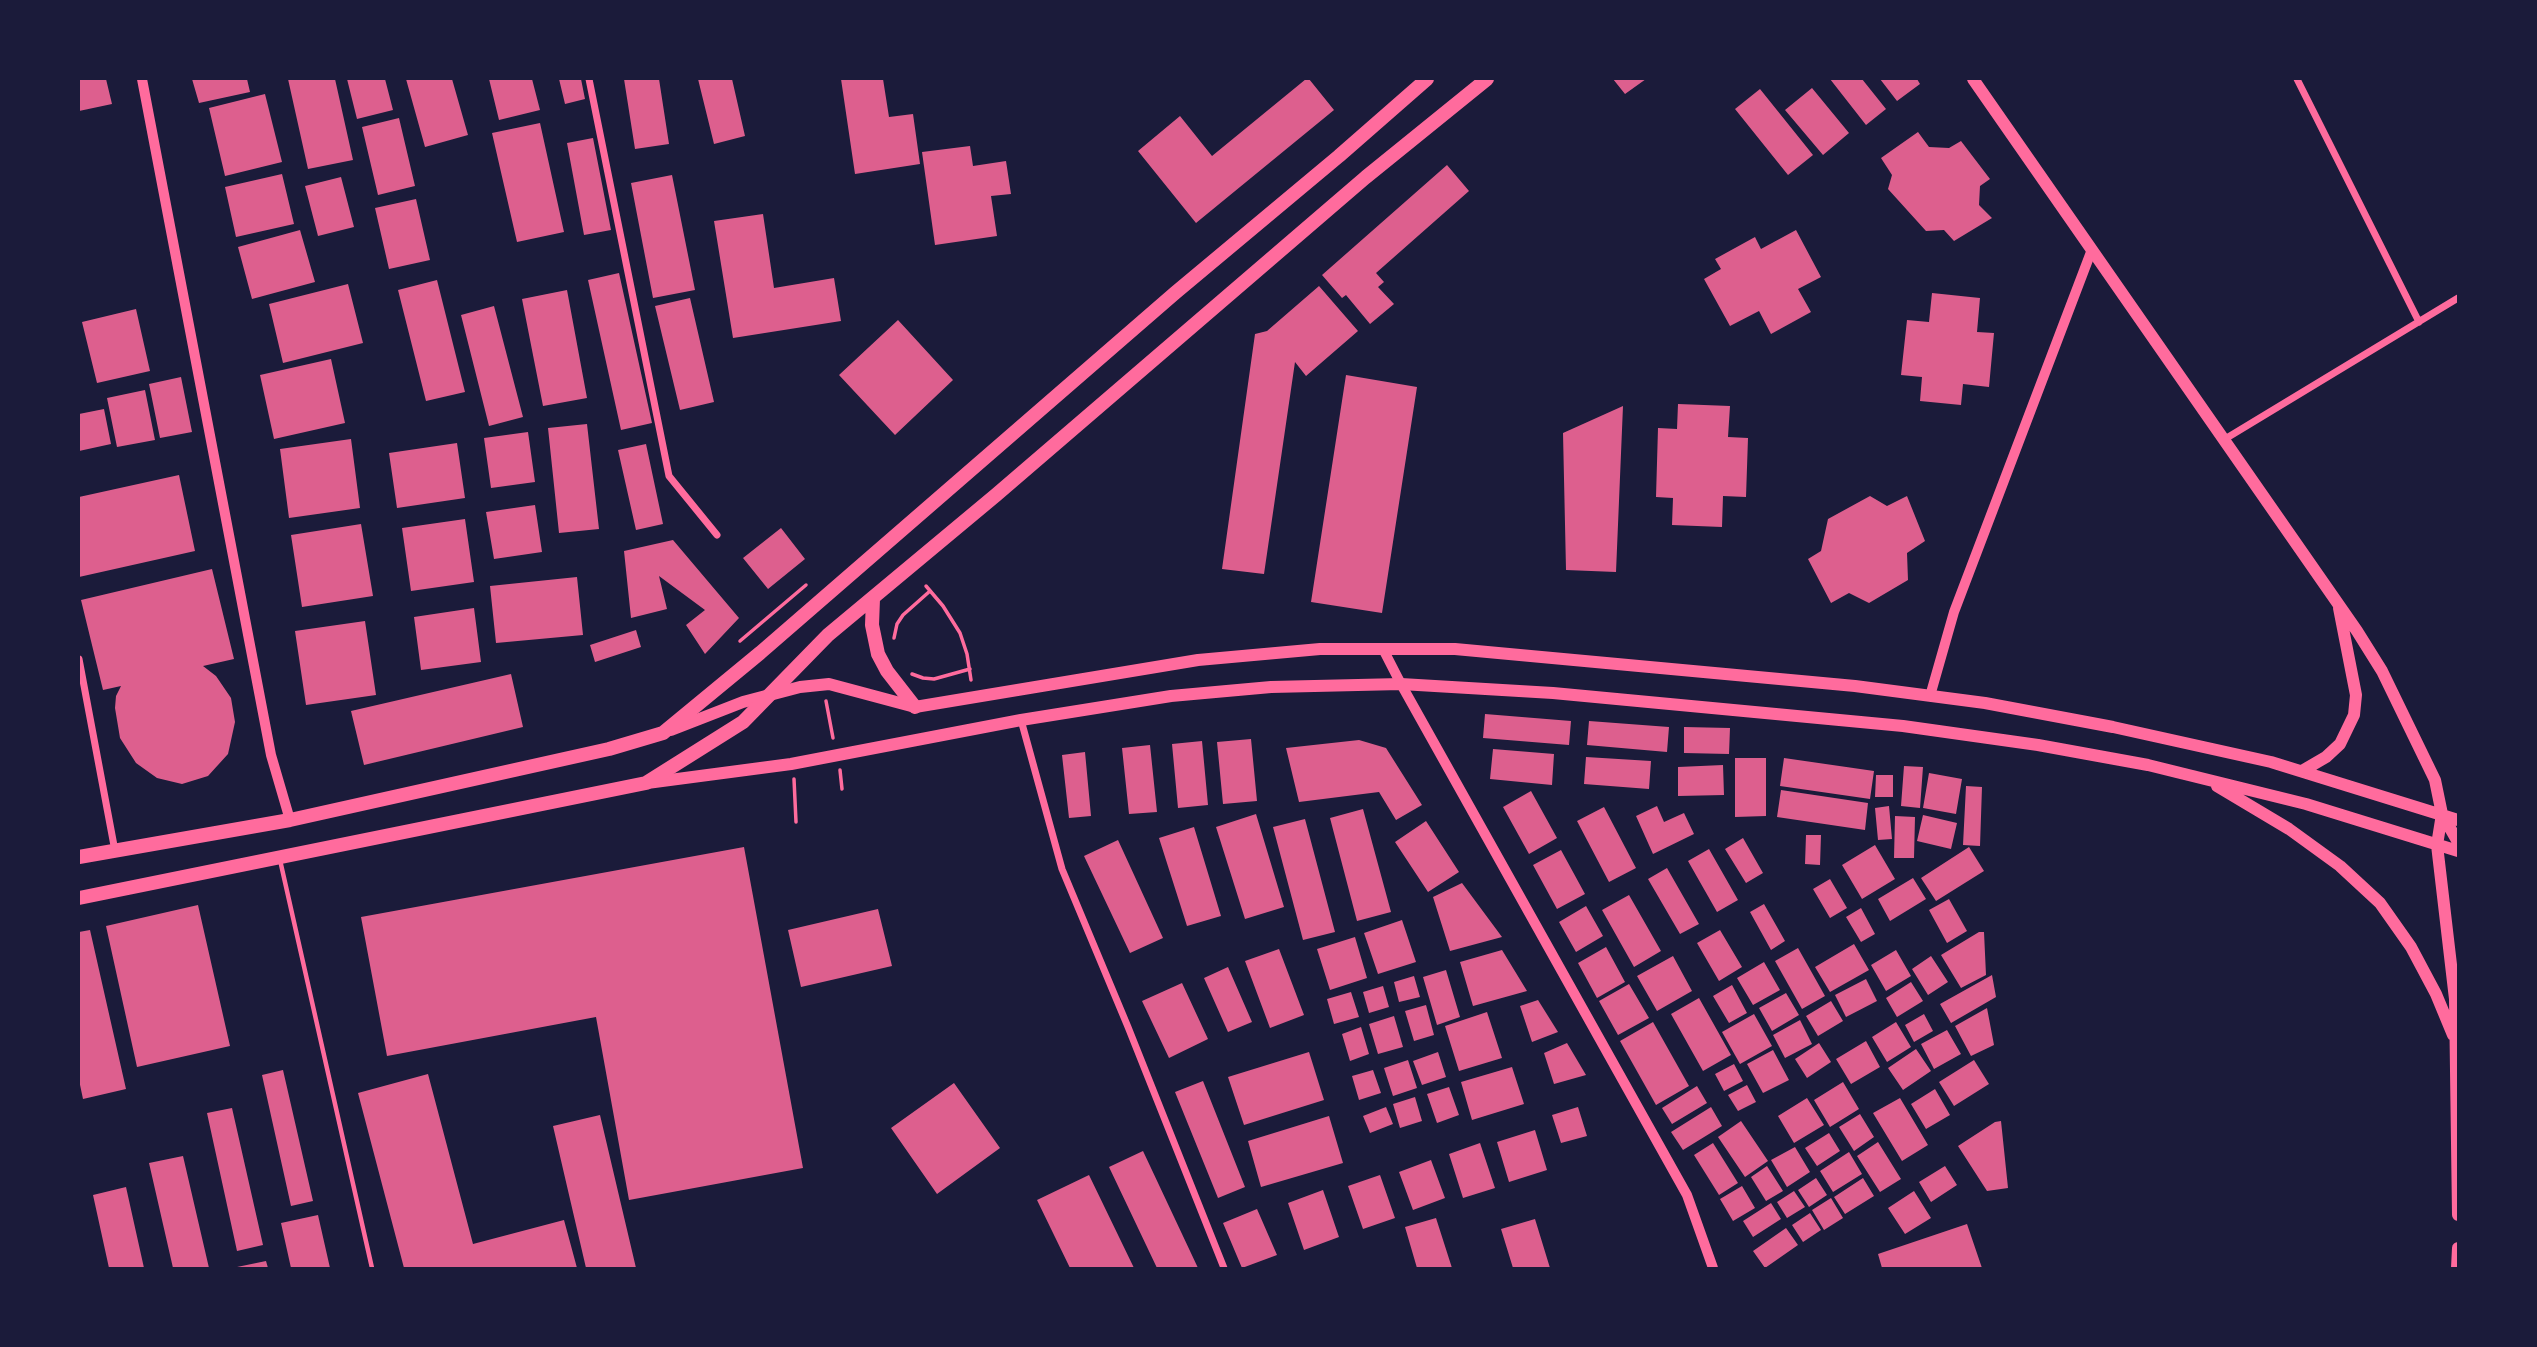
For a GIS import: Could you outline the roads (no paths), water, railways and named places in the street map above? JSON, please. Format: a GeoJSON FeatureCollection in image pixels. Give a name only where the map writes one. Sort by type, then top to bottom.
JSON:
{"type":"FeatureCollection","features":[{"type":"Feature","properties":{"kind":"main road"},"geometry":{"type":"LineString","coordinates":[[663,733],[760,653],[1427,79]]}},
{"type":"Feature","properties":{"kind":"main road"},"geometry":{"type":"LineString","coordinates":[[646,783],[743,722],[828,635],[1366,177],[1487,79]]}},
{"type":"Feature","properties":{"kind":"main road"},"geometry":{"type":"LineString","coordinates":[[1973,79],[2091,252],[2225,439],[2382,671],[2435,780],[2442,814],[2458,842]]}},
{"type":"Feature","properties":{"kind":"main road"},"geometry":{"type":"LineString","coordinates":[[873,599],[872,625],[878,654],[887,671],[915,707]]}},
{"type":"Feature","properties":{"kind":"main road"},"geometry":{"type":"LineString","coordinates":[[2302,771],[2326,757],[2340,744],[2354,715],[2356,695],[2338,604]]}},
{"type":"Feature","properties":{"kind":"main road"},"geometry":{"type":"LineString","coordinates":[[79,858],[290,820],[609,749],[663,733],[718,710],[800,687],[829,684],[915,707],[1198,660],[1269,652],[1383,649],[1487,651],[1855,686],[1985,703],[2113,727],[2302,771],[2458,820]]}},
{"type":"Feature","properties":{"kind":"main road"},"geometry":{"type":"LineString","coordinates":[[79,898],[646,783],[791,764],[1021,720],[1171,696],[1271,687],[1401,684],[1553,693],[1903,726],[2038,744],[2148,765],[2306,804],[2458,851]]}},
{"type":"Feature","properties":{"kind":"main road"},"geometry":{"type":"LineString","coordinates":[[2204,779],[2289,829],[2340,866],[2380,903],[2411,947],[2436,994],[2456,1043]]}},
{"type":"Feature","properties":{"kind":"main road"},"geometry":{"type":"LineString","coordinates":[[2442,814],[2437,845],[2453,973],[2458,1215]]}},
{"type":"Feature","properties":{"kind":"main road"},"geometry":{"type":"LineString","coordinates":[[2458,1248],[2458,1268]]}},
{"type":"Feature","properties":{"kind":"street"},"geometry":{"type":"LineString","coordinates":[[142,79],[271,755],[290,820]]}},
{"type":"Feature","properties":{"kind":"street"},"geometry":{"type":"LineString","coordinates":[[589,79],[669,476],[717,535]]}},
{"type":"Feature","properties":{"kind":"street"},"geometry":{"type":"LineString","coordinates":[[2297,79],[2419,321]]}},
{"type":"Feature","properties":{"kind":"street"},"geometry":{"type":"LineString","coordinates":[[1930,696],[1954,612],[2091,252]]}},
{"type":"Feature","properties":{"kind":"street"},"geometry":{"type":"LineString","coordinates":[[2225,439],[2458,298]]}},
{"type":"Feature","properties":{"kind":"street"},"geometry":{"type":"LineString","coordinates":[[1383,649],[1687,1195],[1713,1268]]}},
{"type":"Feature","properties":{"kind":"street"},"geometry":{"type":"LineString","coordinates":[[79,659],[115,851]]}},
{"type":"Feature","properties":{"kind":"street"},"geometry":{"type":"LineString","coordinates":[[1021,720],[1062,869],[1224,1268]]}},
{"type":"Feature","properties":{"kind":"lane"},"geometry":{"type":"LineString","coordinates":[[280,859],[372,1268]]}}]}
